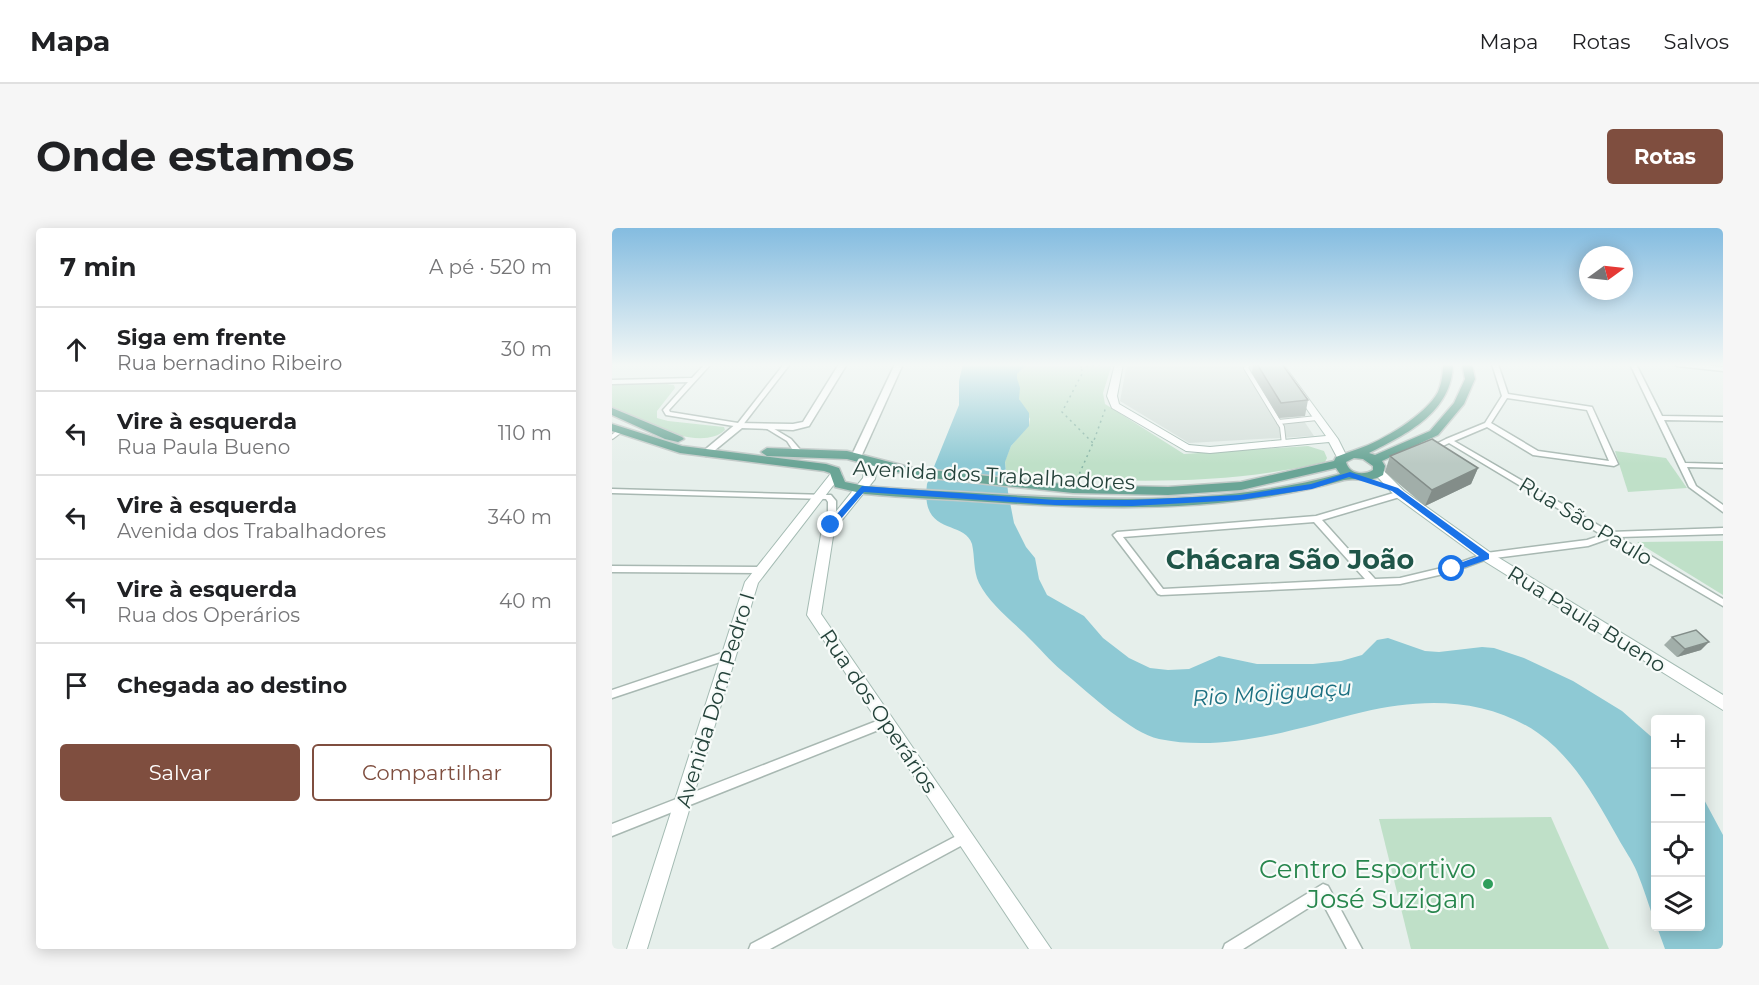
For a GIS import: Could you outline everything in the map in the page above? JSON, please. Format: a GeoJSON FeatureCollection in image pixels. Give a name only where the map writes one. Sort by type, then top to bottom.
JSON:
{"type":"FeatureCollection","features":[{"type":"Feature","properties":{"kind":"main road"},"geometry":{"type":"LineString","coordinates":[[1303,398],[1332,440],[1350,475]]}},
{"type":"Feature","properties":{"kind":"main road"},"geometry":{"type":"LineString","coordinates":[[1341,460],[1358,454],[1414,424],[1439,398]]}},
{"type":"Feature","properties":{"kind":"main road"},"geometry":{"type":"LineString","coordinates":[[1381,465],[1434,433],[1461,398]]}},
{"type":"Feature","properties":{"kind":"main road"},"geometry":{"type":"LineString","coordinates":[[1113,400],[1115,406],[1186,448],[1210,450],[1332,440]]}},
{"type":"Feature","properties":{"kind":"main road","name":"Avenida dos Trabalhadores"},"geometry":{"type":"LineString","coordinates":[[612,411],[669,437],[711,449],[861,458],[922,474],[1056,487],[1075,484],[1168,491],[1241,486],[1341,460]]}},
{"type":"Feature","properties":{"kind":"main road","name":"Avenida dos Trabalhadores"},"geometry":{"type":"LineString","coordinates":[[615,432],[656,443],[711,449],[826,468],[836,474],[839,484],[862,489],[1055,502],[1132,503],[1240,498],[1312,486],[1350,475]]}},
{"type":"Feature","properties":{"kind":"main road","name":"Rua Paula Bueno"},"geometry":{"type":"LineString","coordinates":[[1358,454],[1381,465],[1398,492]]}},
{"type":"Feature","properties":{"kind":"main road"},"geometry":{"type":"LineString","coordinates":[[861,458],[870,472],[862,489]]}},
{"type":"Feature","properties":{"kind":"main road","name":"Rua Paula Bueno"},"geometry":{"type":"LineString","coordinates":[[1363,477],[1375,475],[1381,465]]}},
{"type":"Feature","properties":{"kind":"main road","name":"Avenida Dom Pedro I"},"geometry":{"type":"LineString","coordinates":[[637,949],[752,582],[836,474]]}},
{"type":"Feature","properties":{"kind":"main road","name":"Rua Paula Bueno"},"geometry":{"type":"LineString","coordinates":[[1350,475],[1363,477],[1398,492],[1486,556],[1723,703]]}},
{"type":"Feature","properties":{"kind":"main road","name":"Rua dos Operários"},"geometry":{"type":"LineString","coordinates":[[862,489],[828,529],[814,615],[1041,949]]}},
{"type":"Feature","properties":{"kind":"street"},"geometry":{"type":"LineString","coordinates":[[677,398],[666,410],[668,414],[740,425],[793,427],[807,424],[823,398]]}},
{"type":"Feature","properties":{"kind":"street"},"geometry":{"type":"LineString","coordinates":[[711,449],[740,425],[761,398]]}},
{"type":"Feature","properties":{"kind":"street"},"geometry":{"type":"LineString","coordinates":[[861,458],[885,398]]}},
{"type":"Feature","properties":{"kind":"street"},"geometry":{"type":"LineString","coordinates":[[1422,453],[1487,424],[1504,398]]}},
{"type":"Feature","properties":{"kind":"street"},"geometry":{"type":"LineString","coordinates":[[1487,424],[1536,453],[1614,464],[1590,408],[1517,398]]}},
{"type":"Feature","properties":{"kind":"street"},"geometry":{"type":"LineString","coordinates":[[1650,398],[1693,486],[1723,509]]}},
{"type":"Feature","properties":{"kind":"street"},"geometry":{"type":"LineString","coordinates":[[1660,418],[1723,419]]}},
{"type":"Feature","properties":{"kind":"street"},"geometry":{"type":"LineString","coordinates":[[766,426],[789,440],[798,453]]}},
{"type":"Feature","properties":{"kind":"street","name":"Rua São Paulo"},"geometry":{"type":"LineString","coordinates":[[1448,440],[1723,603]]}},
{"type":"Feature","properties":{"kind":"street"},"geometry":{"type":"LineString","coordinates":[[1684,465],[1723,466]]}},
{"type":"Feature","properties":{"kind":"street"},"geometry":{"type":"LineString","coordinates":[[612,491],[828,497],[832,501],[832,524]]}},
{"type":"Feature","properties":{"kind":"street"},"geometry":{"type":"LineString","coordinates":[[1398,492],[1316,519],[1117,535],[1161,592],[1400,580],[1452,569],[1486,556],[1588,543],[1610,535],[1723,531]]}},
{"type":"Feature","properties":{"kind":"street"},"geometry":{"type":"LineString","coordinates":[[1316,519],[1373,582]]}},
{"type":"Feature","properties":{"kind":"street"},"geometry":{"type":"LineString","coordinates":[[612,568],[760,570]]}},
{"type":"Feature","properties":{"kind":"street"},"geometry":{"type":"LineString","coordinates":[[612,694],[728,655]]}},
{"type":"Feature","properties":{"kind":"street"},"geometry":{"type":"LineString","coordinates":[[612,830],[887,722]]}},
{"type":"Feature","properties":{"kind":"street"},"geometry":{"type":"LineString","coordinates":[[756,949],[964,838]]}},
{"type":"Feature","properties":{"kind":"street"},"geometry":{"type":"LineString","coordinates":[[1230,949],[1323,891],[1355,949]]}},
{"type":"Feature","properties":{"kind":"lane"},"geometry":{"type":"LineString","coordinates":[[1264,398],[1282,427],[1284,444]]}},
{"type":"Feature","properties":{"kind":"lane"},"geometry":{"type":"LineString","coordinates":[[1279,422],[1317,418]]}},
{"type":"Feature","properties":{"kind":"path"},"geometry":{"type":"LineString","coordinates":[[1071,398],[1062,412],[1094,443]]}},
{"type":"Feature","properties":{"kind":"path"},"geometry":{"type":"LineString","coordinates":[[1075,484],[1094,443],[1106,406],[1113,400]]}},
{"type":"Feature","properties":{"kind":"shaded area"},"geometry":{"type":"Polygon","coordinates":[[[1121,398],[1288,398],[1314,436],[1189,443],[1120,401],[1121,398]]]}},
{"type":"Feature","properties":{"kind":"green space"},"geometry":{"type":"Polygon","coordinates":[[[612,398],[667,398],[657,411],[657,418],[724,427],[725,430],[714,436],[686,437],[669,433],[612,410],[612,398]]]}},
{"type":"Feature","properties":{"kind":"green space"},"geometry":{"type":"Polygon","coordinates":[[[1104,398],[1105,404],[1184,454],[1308,446],[1324,451],[1327,458],[1325,462],[1291,469],[1185,480],[1077,479],[1042,477],[1006,471],[1005,461],[1011,446],[1029,425],[1030,419],[1019,399],[1104,398]]]}},
{"type":"Feature","properties":{"kind":"green space"},"geometry":{"type":"Polygon","coordinates":[[[1615,451],[1666,458],[1687,488],[1628,492],[1615,451]]]}},
{"type":"Feature","properties":{"kind":"green space"},"geometry":{"type":"Polygon","coordinates":[[[1723,541],[1723,595],[1637,542],[1723,541]]]}},
{"type":"Feature","properties":{"kind":"green space","name":"Centro Esportivo José Suzigan"},"geometry":{"type":"Polygon","coordinates":[[[1551,817],[1609,949],[1411,949],[1379,819],[1551,817]]]}},
{"type":"Feature","properties":{"kind":"water","name":"Rio Mojiguaçu"},"geometry":{"type":"Polygon","coordinates":[[[959,398],[1019,398],[1029,413],[1029,426],[1011,446],[1005,462],[1008,492],[1014,523],[1026,547],[1035,558],[1039,579],[1047,595],[1084,616],[1103,638],[1129,658],[1150,668],[1189,669],[1219,656],[1257,664],[1313,664],[1341,661],[1362,655],[1377,640],[1388,638],[1425,651],[1494,648],[1524,658],[1573,681],[1622,711],[1651,736],[1651,911],[1633,863],[1574,767],[1538,733],[1518,721],[1497,713],[1453,704],[1408,704],[1385,707],[1262,737],[1210,743],[1185,743],[1159,739],[1136,729],[1099,702],[1058,667],[996,606],[979,583],[972,544],[967,536],[936,520],[930,512],[927,501],[927,484],[959,405],[959,398]]]}},
{"type":"Feature","properties":{"kind":"water"},"geometry":{"type":"Polygon","coordinates":[[[1705,801],[1723,835],[1723,949],[1665,949],[1658,931],[1705,931],[1705,801]]]}},
{"type":"Feature","properties":{"kind":"building"},"geometry":{"type":"Polygon","coordinates":[[[1278,398],[1306,398],[1308,400],[1281,403],[1278,398]]]}},
{"type":"Feature","properties":{"kind":"building"},"geometry":{"type":"Polygon","coordinates":[[[1432,439],[1478,468],[1432,490],[1390,456],[1432,439]]]}},
{"type":"Feature","properties":{"kind":"building"},"geometry":{"type":"Polygon","coordinates":[[[1696,630],[1709,642],[1685,649],[1672,637],[1696,630]]]}},
{"type":"Feature","properties":{"kind":"place","name":"Centro Esportivo José Suzigan"},"geometry":{"type":"Point","coordinates":[1488,884]}},
{"type":"Feature","properties":{"kind":"district","name":"Chácara São João"},"geometry":{"type":"Point","coordinates":[1290,559]}},
{"type":"Feature","properties":{"kind":"route"},"geometry":{"type":"LineString","coordinates":[[831,525],[862,489],[1055,502],[1132,503],[1240,498],[1312,486],[1350,475],[1363,477],[1395,489],[1486,556],[1452,569]]}}]}
